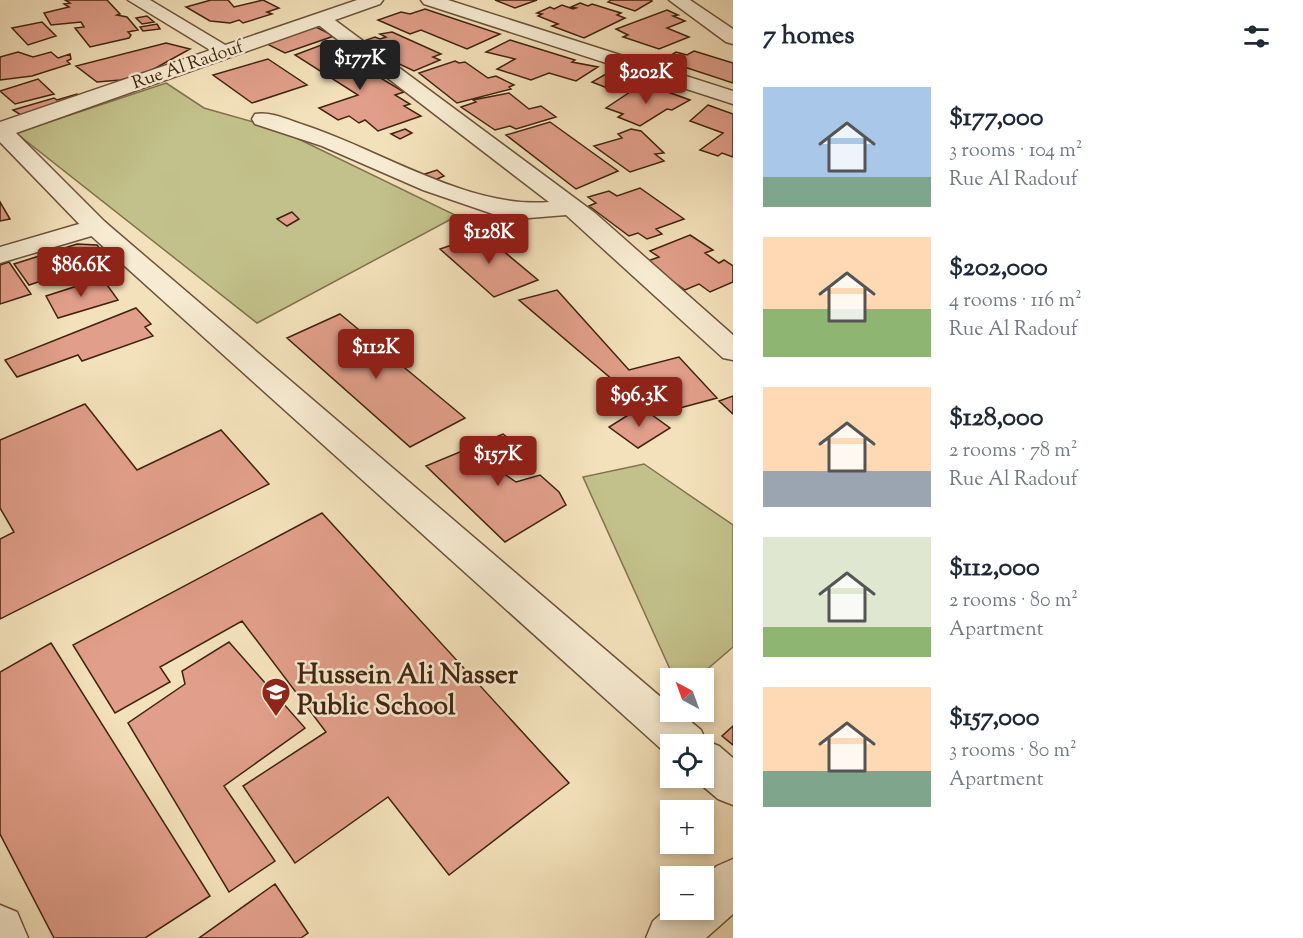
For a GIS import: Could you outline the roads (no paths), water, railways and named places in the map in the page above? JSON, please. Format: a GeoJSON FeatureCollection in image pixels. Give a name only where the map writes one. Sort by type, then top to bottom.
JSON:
{"type":"FeatureCollection","features":[{"type":"Feature","properties":{"kind":"street"},"geometry":{"type":"LineString","coordinates":[[137,0],[227,52]]}},
{"type":"Feature","properties":{"kind":"street","name":"Rue Al Radouf"},"geometry":{"type":"LineString","coordinates":[[1,129],[374,0]]}},
{"type":"Feature","properties":{"kind":"street"},"geometry":{"type":"LineString","coordinates":[[430,0],[733,98]]}},
{"type":"Feature","properties":{"kind":"street"},"geometry":{"type":"LineString","coordinates":[[678,0],[703,8],[733,38]]}},
{"type":"Feature","properties":{"kind":"street"},"geometry":{"type":"LineString","coordinates":[[322,19],[571,207],[733,351]]}},
{"type":"Feature","properties":{"kind":"street"},"geometry":{"type":"LineString","coordinates":[[263,119],[330,141],[431,185],[502,208],[529,211],[571,207]]}},
{"type":"Feature","properties":{"kind":"street"},"geometry":{"type":"LineString","coordinates":[[1,129],[96,227],[675,734]]}},
{"type":"Feature","properties":{"kind":"street"},"geometry":{"type":"LineString","coordinates":[[0,255],[96,227]]}},
{"type":"Feature","properties":{"kind":"street"},"geometry":{"type":"LineString","coordinates":[[714,769],[733,785]]}},
{"type":"Feature","properties":{"kind":"street"},"geometry":{"type":"LineString","coordinates":[[714,899],[733,882]]}},
{"type":"Feature","properties":{"kind":"street"},"geometry":{"type":"LineString","coordinates":[[670,938],[690,920]]}},
{"type":"Feature","properties":{"kind":"street"},"geometry":{"type":"LineString","coordinates":[[0,929],[4,938]]}},
{"type":"Feature","properties":{"kind":"place","name":"Hussein Ali Nasser Public School"},"geometry":{"type":"Point","coordinates":[276,718]}}]}
